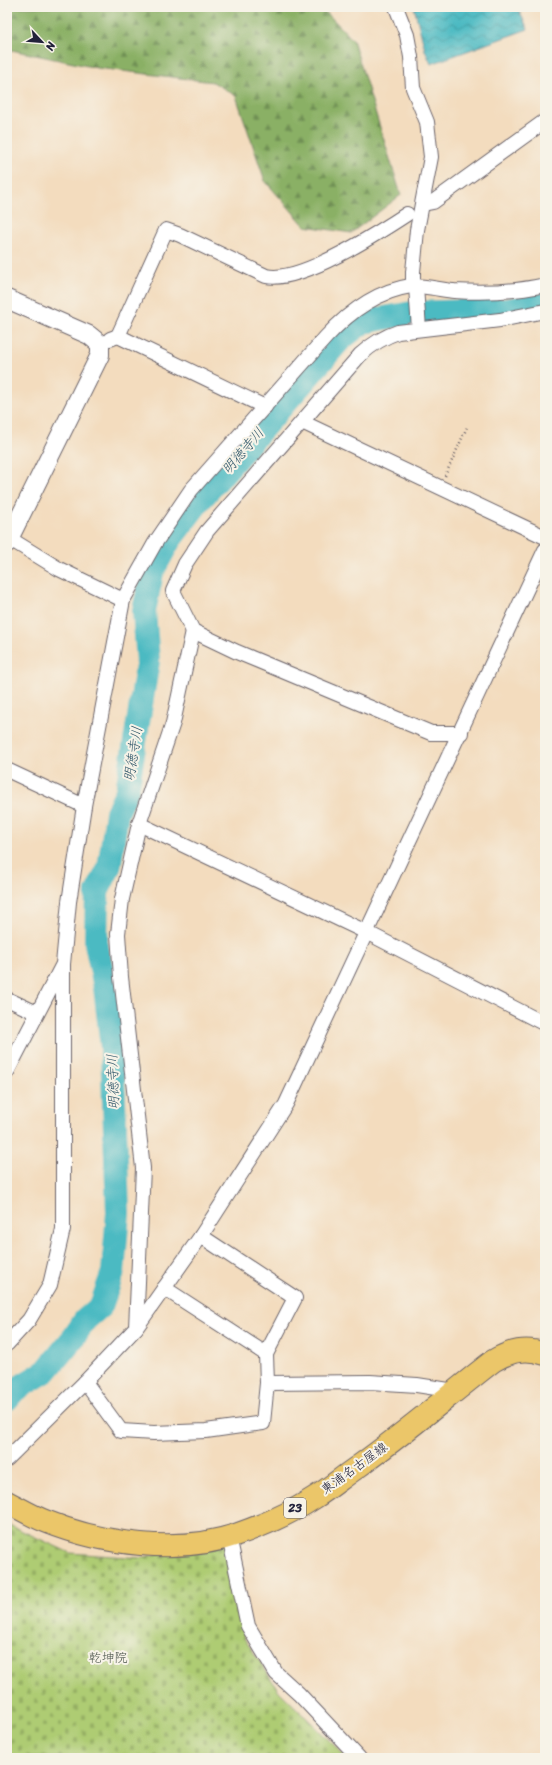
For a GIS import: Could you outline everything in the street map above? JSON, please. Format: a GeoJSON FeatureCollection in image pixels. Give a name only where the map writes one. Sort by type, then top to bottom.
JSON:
{"type":"FeatureCollection","features":[{"type":"Feature","properties":{"kind":"main road","name":"東浦名古屋線"},"geometry":{"type":"LineString","coordinates":[[7,1502],[44,1521],[105,1539],[138,1544],[169,1544],[202,1542],[230,1536],[272,1521],[314,1498],[378,1452],[492,1361],[517,1351],[526,1350],[545,1354]]}},
{"type":"Feature","properties":{"kind":"street"},"geometry":{"type":"LineString","coordinates":[[396,7],[403,24],[411,57],[413,88],[427,122],[432,157],[418,230],[413,272],[419,326]]}},
{"type":"Feature","properties":{"kind":"street"},"geometry":{"type":"LineString","coordinates":[[423,204],[433,202],[545,121]]}},
{"type":"Feature","properties":{"kind":"street"},"geometry":{"type":"LineString","coordinates":[[100,344],[118,336],[166,230],[180,234],[266,276],[274,278],[295,274],[334,258],[367,240],[407,214]]}},
{"type":"Feature","properties":{"kind":"street"},"geometry":{"type":"LineString","coordinates":[[7,1344],[29,1320],[50,1285],[63,1229],[63,964],[69,902],[84,806],[123,600],[155,543],[191,490],[326,337],[350,314],[383,294],[415,289],[495,293],[518,291],[545,285]]}},
{"type":"Feature","properties":{"kind":"street"},"geometry":{"type":"LineString","coordinates":[[7,299],[89,335],[100,344]]}},
{"type":"Feature","properties":{"kind":"street"},"geometry":{"type":"LineString","coordinates":[[460,733],[431,733],[237,652],[193,631],[173,591],[185,564],[207,532],[360,355],[374,343],[384,337],[419,326],[500,320],[545,311]]}},
{"type":"Feature","properties":{"kind":"street"},"geometry":{"type":"LineString","coordinates":[[118,336],[265,407]]}},
{"type":"Feature","properties":{"kind":"street"},"geometry":{"type":"LineString","coordinates":[[100,344],[100,355],[8,539],[59,569],[123,600]]}},
{"type":"Feature","properties":{"kind":"street"},"geometry":{"type":"LineString","coordinates":[[302,422],[545,536]]}},
{"type":"Feature","properties":{"kind":"street"},"geometry":{"type":"LineString","coordinates":[[7,1458],[85,1382],[136,1328],[201,1236],[286,1104],[545,550]]}},
{"type":"Feature","properties":{"kind":"street"},"geometry":{"type":"LineString","coordinates":[[136,1328],[143,1168],[121,977],[118,934],[122,899],[140,824],[173,723],[193,631]]}},
{"type":"Feature","properties":{"kind":"street"},"geometry":{"type":"LineString","coordinates":[[7,770],[84,806]]}},
{"type":"Feature","properties":{"kind":"street"},"geometry":{"type":"LineString","coordinates":[[140,824],[366,932],[545,1024]]}},
{"type":"Feature","properties":{"kind":"street"},"geometry":{"type":"LineString","coordinates":[[7,1072],[63,964]]}},
{"type":"Feature","properties":{"kind":"street"},"geometry":{"type":"LineString","coordinates":[[7,999],[37,1013]]}},
{"type":"Feature","properties":{"kind":"street"},"geometry":{"type":"LineString","coordinates":[[85,1382],[121,1431],[154,1433],[206,1431],[263,1423],[267,1383],[266,1354],[295,1298],[201,1236]]}},
{"type":"Feature","properties":{"kind":"street"},"geometry":{"type":"LineString","coordinates":[[164,1288],[266,1354]]}},
{"type":"Feature","properties":{"kind":"street"},"geometry":{"type":"LineString","coordinates":[[267,1383],[370,1382],[417,1385],[455,1390]]}},
{"type":"Feature","properties":{"kind":"street"},"geometry":{"type":"LineString","coordinates":[[417,1385],[432,1396],[430,1411]]}},
{"type":"Feature","properties":{"kind":"street"},"geometry":{"type":"LineString","coordinates":[[230,1536],[248,1626],[276,1673],[299,1694],[359,1758]]}},
{"type":"Feature","properties":{"kind":"path"},"geometry":{"type":"LineString","coordinates":[[440,487],[468,425]]}},
{"type":"Feature","properties":{"kind":"green space"},"geometry":{"type":"Polygon","coordinates":[[[7,7],[321,7],[353,40],[401,195],[351,233],[305,226],[265,181],[236,96],[213,82],[97,68],[7,49],[7,7]]]}},
{"type":"Feature","properties":{"kind":"green space","name":"乾坤院"},"geometry":{"type":"Polygon","coordinates":[[[7,1524],[70,1553],[141,1558],[229,1536],[244,1638],[279,1691],[347,1758],[7,1758],[7,1524]]]}},
{"type":"Feature","properties":{"kind":"water"},"geometry":{"type":"Polygon","coordinates":[[[414,7],[517,7],[528,29],[431,64],[425,50],[414,7]]]}},
{"type":"Feature","properties":{"kind":"waterway","name":"明徳寺川"},"geometry":{"type":"LineString","coordinates":[[7,1399],[15,1390],[46,1371],[74,1337],[85,1320],[101,1306],[113,1272],[118,1213],[112,1047],[105,987],[96,943],[97,892],[109,868],[117,813],[127,791],[148,661],[144,611],[152,572],[169,541],[200,500],[340,340],[363,322],[412,313],[505,310],[545,304]]}}]}
